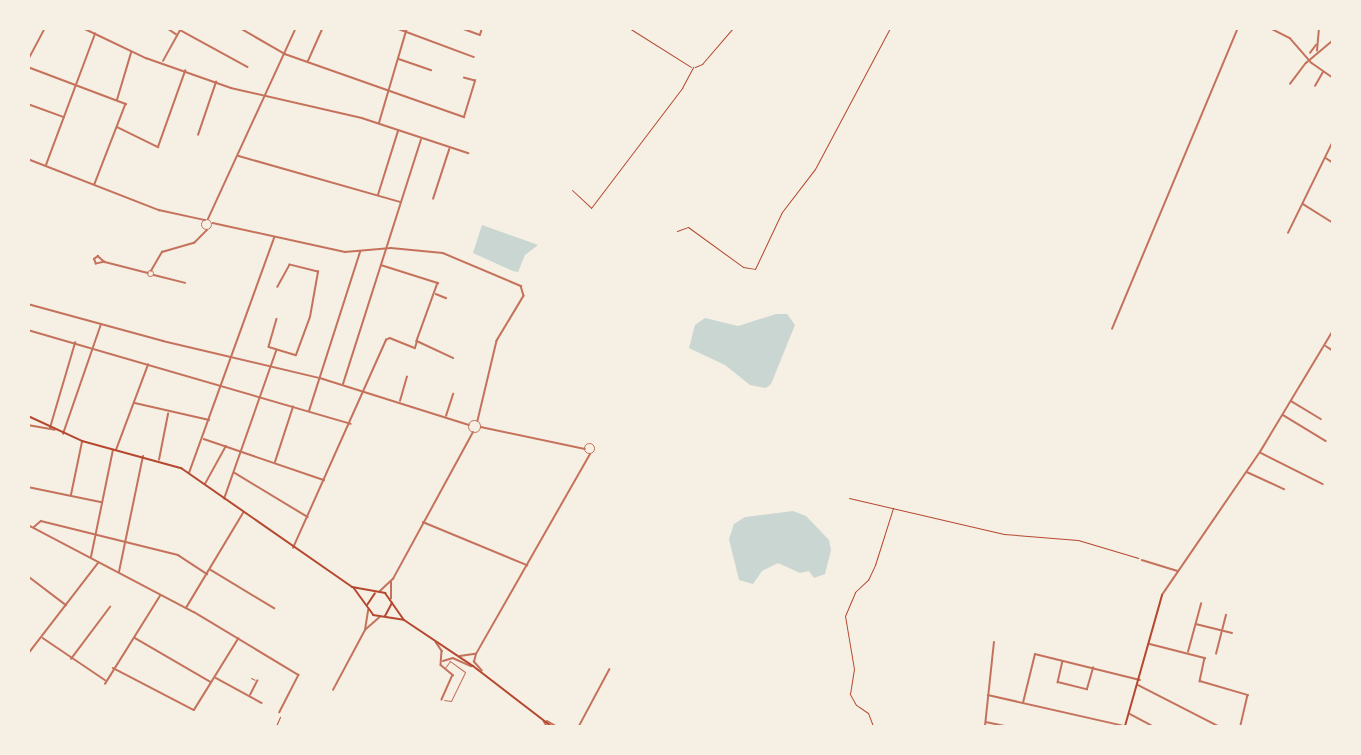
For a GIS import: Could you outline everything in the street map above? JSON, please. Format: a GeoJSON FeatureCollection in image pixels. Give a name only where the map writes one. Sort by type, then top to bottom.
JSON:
{"type":"FeatureCollection","features":[{"type":"Feature","properties":{"kind":"main road"},"geometry":{"type":"LineString","coordinates":[[28,416],[82,441],[159,460],[189,474],[352,587],[368,609],[382,616],[404,620],[473,666],[551,726]]}},
{"type":"Feature","properties":{"kind":"main road"},"geometry":{"type":"LineString","coordinates":[[352,587],[376,592],[391,601],[404,620]]}},
{"type":"Feature","properties":{"kind":"main road"},"geometry":{"type":"LineString","coordinates":[[368,609],[376,592]]}},
{"type":"Feature","properties":{"kind":"main road"},"geometry":{"type":"LineString","coordinates":[[1124,726],[1140,680],[1162,595]]}},
{"type":"Feature","properties":{"kind":"main road"},"geometry":{"type":"LineString","coordinates":[[382,616],[390,611],[391,601]]}},
{"type":"Feature","properties":{"kind":"street"},"geometry":{"type":"LineString","coordinates":[[28,60],[45,28]]}},
{"type":"Feature","properties":{"kind":"street"},"geometry":{"type":"LineString","coordinates":[[82,28],[131,52],[265,98],[378,124],[421,140],[468,153]]}},
{"type":"Feature","properties":{"kind":"street"},"geometry":{"type":"LineString","coordinates":[[89,32],[91,28]]}},
{"type":"Feature","properties":{"kind":"street"},"geometry":{"type":"LineString","coordinates":[[167,28],[177,34]]}},
{"type":"Feature","properties":{"kind":"street"},"geometry":{"type":"LineString","coordinates":[[240,28],[285,54],[464,117],[475,81],[464,78]]}},
{"type":"Feature","properties":{"kind":"street"},"geometry":{"type":"LineString","coordinates":[[202,224],[208,220],[296,28]]}},
{"type":"Feature","properties":{"kind":"street"},"geometry":{"type":"LineString","coordinates":[[307,62],[323,28]]}},
{"type":"Feature","properties":{"kind":"street"},"geometry":{"type":"LineString","coordinates":[[396,28],[474,57]]}},
{"type":"Feature","properties":{"kind":"street"},"geometry":{"type":"LineString","coordinates":[[378,124],[407,28]]}},
{"type":"Feature","properties":{"kind":"street"},"geometry":{"type":"LineString","coordinates":[[461,28],[480,35],[483,28]]}},
{"type":"Feature","properties":{"kind":"street"},"geometry":{"type":"LineString","coordinates":[[1112,329],[1238,28]]}},
{"type":"Feature","properties":{"kind":"street"},"geometry":{"type":"LineString","coordinates":[[1270,28],[1290,38],[1309,55],[1312,63],[1332,77]]}},
{"type":"Feature","properties":{"kind":"street"},"geometry":{"type":"LineString","coordinates":[[1317,53],[1319,28]]}},
{"type":"Feature","properties":{"kind":"street"},"geometry":{"type":"LineString","coordinates":[[162,62],[180,29],[248,67]]}},
{"type":"Feature","properties":{"kind":"street"},"geometry":{"type":"LineString","coordinates":[[46,166],[95,34]]}},
{"type":"Feature","properties":{"kind":"street"},"geometry":{"type":"LineString","coordinates":[[1290,84],[1307,63],[1332,41]]}},
{"type":"Feature","properties":{"kind":"street"},"geometry":{"type":"LineString","coordinates":[[1328,44],[1332,47]]}},
{"type":"Feature","properties":{"kind":"street"},"geometry":{"type":"LineString","coordinates":[[1309,55],[1316,45]]}},
{"type":"Feature","properties":{"kind":"street"},"geometry":{"type":"LineString","coordinates":[[117,101],[131,52]]}},
{"type":"Feature","properties":{"kind":"street"},"geometry":{"type":"LineString","coordinates":[[398,59],[431,70]]}},
{"type":"Feature","properties":{"kind":"street"},"geometry":{"type":"LineString","coordinates":[[1307,63],[1312,63]]}},
{"type":"Feature","properties":{"kind":"street"},"geometry":{"type":"LineString","coordinates":[[28,67],[126,104],[95,184]]}},
{"type":"Feature","properties":{"kind":"street"},"geometry":{"type":"LineString","coordinates":[[117,127],[158,147],[186,70]]}},
{"type":"Feature","properties":{"kind":"street"},"geometry":{"type":"LineString","coordinates":[[1315,86],[1323,72]]}},
{"type":"Feature","properties":{"kind":"street"},"geometry":{"type":"LineString","coordinates":[[198,135],[216,82]]}},
{"type":"Feature","properties":{"kind":"street"},"geometry":{"type":"LineString","coordinates":[[28,104],[64,117]]}},
{"type":"Feature","properties":{"kind":"street"},"geometry":{"type":"LineString","coordinates":[[378,195],[398,131]]}},
{"type":"Feature","properties":{"kind":"street"},"geometry":{"type":"LineString","coordinates":[[343,384],[421,140]]}},
{"type":"Feature","properties":{"kind":"street"},"geometry":{"type":"LineString","coordinates":[[1287,233],[1332,143]]}},
{"type":"Feature","properties":{"kind":"street"},"geometry":{"type":"LineString","coordinates":[[433,199],[449,149]]}},
{"type":"Feature","properties":{"kind":"street"},"geometry":{"type":"LineString","coordinates":[[238,156],[401,202]]}},
{"type":"Feature","properties":{"kind":"street"},"geometry":{"type":"LineString","coordinates":[[1325,158],[1332,162]]}},
{"type":"Feature","properties":{"kind":"street"},"geometry":{"type":"LineString","coordinates":[[28,159],[159,210],[208,220],[218,226],[360,252],[387,248],[450,255],[519,285],[524,296],[498,337],[478,421],[481,427]]}},
{"type":"Feature","properties":{"kind":"street"},"geometry":{"type":"LineString","coordinates":[[1302,204],[1332,222]]}},
{"type":"Feature","properties":{"kind":"street"},"geometry":{"type":"LineString","coordinates":[[148,273],[162,252],[194,243],[204,235],[205,230],[198,219]]}},
{"type":"Feature","properties":{"kind":"street"},"geometry":{"type":"LineString","coordinates":[[212,228],[213,224]]}},
{"type":"Feature","properties":{"kind":"street"},"geometry":{"type":"LineString","coordinates":[[205,230],[218,226]]}},
{"type":"Feature","properties":{"kind":"street"},"geometry":{"type":"LineString","coordinates":[[189,474],[274,238]]}},
{"type":"Feature","properties":{"kind":"street"},"geometry":{"type":"LineString","coordinates":[[309,411],[360,252]]}},
{"type":"Feature","properties":{"kind":"street"},"geometry":{"type":"LineString","coordinates":[[105,262],[148,273],[150,277],[154,275],[184,283]]}},
{"type":"Feature","properties":{"kind":"street"},"geometry":{"type":"LineString","coordinates":[[277,319],[268,344],[276,351],[293,356],[298,352],[310,316],[318,272],[290,265],[278,287]]}},
{"type":"Feature","properties":{"kind":"street"},"geometry":{"type":"LineString","coordinates":[[293,548],[387,339],[415,348],[435,293],[436,281],[381,265]]}},
{"type":"Feature","properties":{"kind":"street"},"geometry":{"type":"LineString","coordinates":[[151,271],[154,275]]}},
{"type":"Feature","properties":{"kind":"street"},"geometry":{"type":"LineString","coordinates":[[435,293],[446,298]]}},
{"type":"Feature","properties":{"kind":"street"},"geometry":{"type":"LineString","coordinates":[[28,304],[101,324],[270,364],[343,384],[470,425],[478,421]]}},
{"type":"Feature","properties":{"kind":"street"},"geometry":{"type":"LineString","coordinates":[[63,434],[101,324]]}},
{"type":"Feature","properties":{"kind":"street"},"geometry":{"type":"LineString","coordinates":[[28,330],[351,423]]}},
{"type":"Feature","properties":{"kind":"street"},"geometry":{"type":"LineString","coordinates":[[1162,595],[1260,452],[1332,332]]}},
{"type":"Feature","properties":{"kind":"street"},"geometry":{"type":"LineString","coordinates":[[417,341],[453,358]]}},
{"type":"Feature","properties":{"kind":"street"},"geometry":{"type":"LineString","coordinates":[[50,428],[75,343]]}},
{"type":"Feature","properties":{"kind":"street"},"geometry":{"type":"LineString","coordinates":[[1325,345],[1332,350]]}},
{"type":"Feature","properties":{"kind":"street"},"geometry":{"type":"LineString","coordinates":[[224,499],[276,351]]}},
{"type":"Feature","properties":{"kind":"street"},"geometry":{"type":"LineString","coordinates":[[91,558],[114,450],[148,365]]}},
{"type":"Feature","properties":{"kind":"street"},"geometry":{"type":"LineString","coordinates":[[399,402],[407,377]]}},
{"type":"Feature","properties":{"kind":"street"},"geometry":{"type":"LineString","coordinates":[[445,417],[453,394]]}},
{"type":"Feature","properties":{"kind":"street"},"geometry":{"type":"LineString","coordinates":[[1291,401],[1321,419]]}},
{"type":"Feature","properties":{"kind":"street"},"geometry":{"type":"LineString","coordinates":[[134,403],[209,421]]}},
{"type":"Feature","properties":{"kind":"street"},"geometry":{"type":"LineString","coordinates":[[275,462],[293,406]]}},
{"type":"Feature","properties":{"kind":"street"},"geometry":{"type":"LineString","coordinates":[[159,460],[169,412]]}},
{"type":"Feature","properties":{"kind":"street"},"geometry":{"type":"LineString","coordinates":[[1283,415],[1326,441]]}},
{"type":"Feature","properties":{"kind":"street"},"geometry":{"type":"LineString","coordinates":[[28,425],[55,430]]}},
{"type":"Feature","properties":{"kind":"street"},"geometry":{"type":"LineString","coordinates":[[470,425],[473,432]]}},
{"type":"Feature","properties":{"kind":"street"},"geometry":{"type":"LineString","coordinates":[[391,601],[393,579],[473,432],[481,427],[585,449],[590,454]]}},
{"type":"Feature","properties":{"kind":"street"},"geometry":{"type":"LineString","coordinates":[[202,439],[242,450],[325,480]]}},
{"type":"Feature","properties":{"kind":"street"},"geometry":{"type":"LineString","coordinates":[[71,495],[82,441]]}},
{"type":"Feature","properties":{"kind":"street"},"geometry":{"type":"LineString","coordinates":[[482,673],[474,662],[476,654],[590,454],[594,452],[593,445],[587,445],[585,449]]}},
{"type":"Feature","properties":{"kind":"street"},"geometry":{"type":"LineString","coordinates":[[205,485],[226,446]]}},
{"type":"Feature","properties":{"kind":"street"},"geometry":{"type":"LineString","coordinates":[[1260,452],[1323,484]]}},
{"type":"Feature","properties":{"kind":"street"},"geometry":{"type":"LineString","coordinates":[[119,572],[143,456]]}},
{"type":"Feature","properties":{"kind":"street"},"geometry":{"type":"LineString","coordinates":[[1246,472],[1284,489]]}},
{"type":"Feature","properties":{"kind":"street"},"geometry":{"type":"LineString","coordinates":[[234,473],[308,517]]}},
{"type":"Feature","properties":{"kind":"street"},"geometry":{"type":"LineString","coordinates":[[28,487],[102,502]]}},
{"type":"Feature","properties":{"kind":"street"},"geometry":{"type":"LineString","coordinates":[[186,608],[243,513]]}},
{"type":"Feature","properties":{"kind":"street"},"geometry":{"type":"LineString","coordinates":[[33,528],[40,521],[96,533],[178,555],[207,574]]}},
{"type":"Feature","properties":{"kind":"street"},"geometry":{"type":"LineString","coordinates":[[423,522],[527,565]]}},
{"type":"Feature","properties":{"kind":"street"},"geometry":{"type":"LineString","coordinates":[[28,525],[186,608],[301,677],[280,712]]}},
{"type":"Feature","properties":{"kind":"street"},"geometry":{"type":"LineString","coordinates":[[1142,560],[1177,571]]}},
{"type":"Feature","properties":{"kind":"street"},"geometry":{"type":"LineString","coordinates":[[28,654],[99,562]]}},
{"type":"Feature","properties":{"kind":"street"},"geometry":{"type":"LineString","coordinates":[[210,569],[274,608]]}},
{"type":"Feature","properties":{"kind":"street"},"geometry":{"type":"LineString","coordinates":[[28,576],[66,605]]}},
{"type":"Feature","properties":{"kind":"street"},"geometry":{"type":"LineString","coordinates":[[376,592],[393,579]]}},
{"type":"Feature","properties":{"kind":"street"},"geometry":{"type":"LineString","coordinates":[[105,684],[160,595]]}},
{"type":"Feature","properties":{"kind":"street"},"geometry":{"type":"LineString","coordinates":[[1188,653],[1201,604]]}},
{"type":"Feature","properties":{"kind":"street"},"geometry":{"type":"LineString","coordinates":[[71,658],[110,607]]}},
{"type":"Feature","properties":{"kind":"street"},"geometry":{"type":"LineString","coordinates":[[333,690],[365,630],[368,609]]}},
{"type":"Feature","properties":{"kind":"street"},"geometry":{"type":"LineString","coordinates":[[1216,654],[1226,615]]}},
{"type":"Feature","properties":{"kind":"street"},"geometry":{"type":"LineString","coordinates":[[365,630],[382,616]]}},
{"type":"Feature","properties":{"kind":"street"},"geometry":{"type":"LineString","coordinates":[[1196,624],[1232,633]]}},
{"type":"Feature","properties":{"kind":"street"},"geometry":{"type":"LineString","coordinates":[[42,637],[98,679],[106,679]]}},
{"type":"Feature","properties":{"kind":"street"},"geometry":{"type":"LineString","coordinates":[[134,638],[212,682]]}},
{"type":"Feature","properties":{"kind":"street"},"geometry":{"type":"LineString","coordinates":[[113,668],[191,710],[215,678],[238,638]]}},
{"type":"Feature","properties":{"kind":"street"},"geometry":{"type":"LineString","coordinates":[[435,640],[442,651],[445,668],[453,676],[442,699]]}},
{"type":"Feature","properties":{"kind":"street"},"geometry":{"type":"LineString","coordinates":[[985,726],[994,642]]}},
{"type":"Feature","properties":{"kind":"street"},"geometry":{"type":"LineString","coordinates":[[1149,644],[1205,658],[1200,681],[1248,695],[1242,726]]}},
{"type":"Feature","properties":{"kind":"street"},"geometry":{"type":"LineString","coordinates":[[459,656],[476,654]]}},
{"type":"Feature","properties":{"kind":"street"},"geometry":{"type":"LineString","coordinates":[[1023,703],[1035,654],[1140,680]]}},
{"type":"Feature","properties":{"kind":"street"},"geometry":{"type":"LineString","coordinates":[[442,661],[452,657],[473,666]]}},
{"type":"Feature","properties":{"kind":"street"},"geometry":{"type":"LineString","coordinates":[[1063,660],[1058,682],[1087,689],[1093,667]]}},
{"type":"Feature","properties":{"kind":"street"},"geometry":{"type":"LineString","coordinates":[[579,726],[609,670]]}},
{"type":"Feature","properties":{"kind":"street"},"geometry":{"type":"LineString","coordinates":[[215,678],[262,703]]}},
{"type":"Feature","properties":{"kind":"street"},"geometry":{"type":"LineString","coordinates":[[249,696],[258,682]]}},
{"type":"Feature","properties":{"kind":"street"},"geometry":{"type":"LineString","coordinates":[[1138,685],[1218,726]]}},
{"type":"Feature","properties":{"kind":"street"},"geometry":{"type":"LineString","coordinates":[[988,695],[1124,726]]}},
{"type":"Feature","properties":{"kind":"street"},"geometry":{"type":"LineString","coordinates":[[1130,714],[1154,726]]}},
{"type":"Feature","properties":{"kind":"street"},"geometry":{"type":"LineString","coordinates":[[543,720],[547,726]]}},
{"type":"Feature","properties":{"kind":"street"},"geometry":{"type":"LineString","coordinates":[[543,720],[556,726]]}},
{"type":"Feature","properties":{"kind":"street"},"geometry":{"type":"LineString","coordinates":[[986,722],[1005,726]]}},
{"type":"Feature","properties":{"kind":"lane"},"geometry":{"type":"LineString","coordinates":[[442,699],[451,701],[465,672],[450,661],[445,668]]}},
{"type":"Feature","properties":{"kind":"lane"},"geometry":{"type":"LineString","coordinates":[[251,678],[258,682]]}},
{"type":"Feature","properties":{"kind":"path"},"geometry":{"type":"LineString","coordinates":[[629,28],[693,67]]}},
{"type":"Feature","properties":{"kind":"path"},"geometry":{"type":"LineString","coordinates":[[572,190],[591,208],[682,87],[693,67],[702,64],[733,28]]}},
{"type":"Feature","properties":{"kind":"path"},"geometry":{"type":"LineString","coordinates":[[677,231],[688,227],[742,267],[755,269],[783,212],[815,168],[890,28]]}},
{"type":"Feature","properties":{"kind":"path"},"geometry":{"type":"LineString","coordinates":[[849,498],[1005,534],[1078,540],[1142,560]]}},
{"type":"Feature","properties":{"kind":"path"},"geometry":{"type":"LineString","coordinates":[[873,726],[868,713],[856,705],[850,694],[854,669],[845,616],[855,592],[868,579],[875,565],[894,507]]}},
{"type":"Feature","properties":{"kind":"path"},"geometry":{"type":"LineString","coordinates":[[276,726],[280,712]]}},
{"type":"Feature","properties":{"kind":"shaded area"},"geometry":{"type":"Polygon","coordinates":[[[482,225],[538,245],[525,255],[518,272],[513,271],[473,253],[482,225]]]}},
{"type":"Feature","properties":{"kind":"shaded area"},"geometry":{"type":"Polygon","coordinates":[[[776,314],[787,314],[795,325],[771,384],[766,388],[750,385],[725,365],[689,348],[695,325],[705,318],[738,326],[776,314]]]}},
{"type":"Feature","properties":{"kind":"shaded area"},"geometry":{"type":"Polygon","coordinates":[[[793,511],[806,516],[829,540],[831,550],[825,574],[814,578],[809,571],[800,573],[778,563],[762,571],[753,584],[739,580],[729,539],[734,524],[745,517],[793,511]]]}}]}
